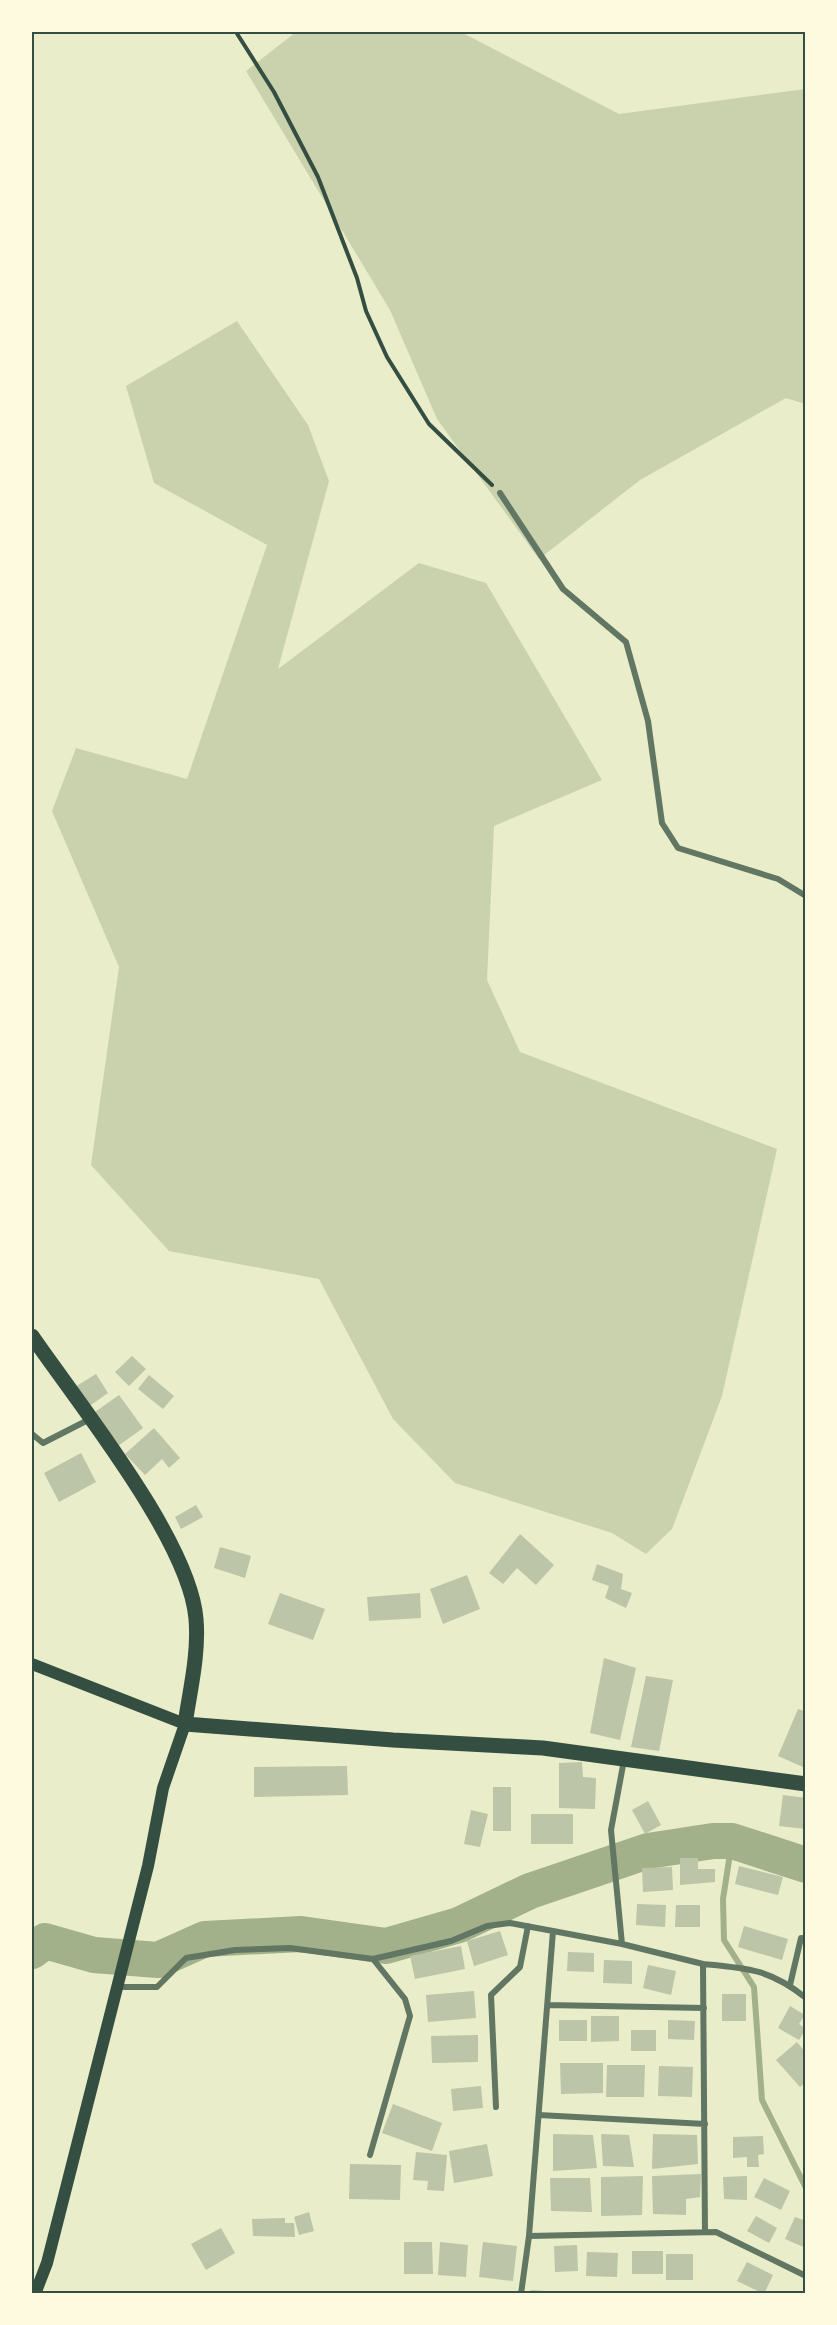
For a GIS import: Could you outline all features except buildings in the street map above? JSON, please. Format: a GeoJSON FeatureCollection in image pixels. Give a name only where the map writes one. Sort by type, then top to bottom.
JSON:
{"type":"FeatureCollection","features":[{"type":"Feature","properties":{"kind":"main road"},"geometry":{"type":"LineString","coordinates":[[32,1336],[148,1506],[183,1569],[196,1619],[193,1671],[185,1724],[163,1788],[118,1988],[47,2263],[35,2294]]}},
{"type":"Feature","properties":{"kind":"main road"},"geometry":{"type":"LineString","coordinates":[[32,1664],[185,1724],[393,1740],[543,1748],[806,1784]]}},
{"type":"Feature","properties":{"kind":"street"},"geometry":{"type":"LineString","coordinates":[[500,493],[563,589],[626,642],[648,721],[662,823],[678,848],[778,879],[806,896]]}},
{"type":"Feature","properties":{"kind":"street"},"geometry":{"type":"LineString","coordinates":[[32,1434],[43,1443],[90,1419]]}},
{"type":"Feature","properties":{"kind":"street"},"geometry":{"type":"LineString","coordinates":[[622,1944],[611,1830],[624,1758]]}},
{"type":"Feature","properties":{"kind":"street"},"geometry":{"type":"LineString","coordinates":[[118,1988],[157,1987],[186,1958],[235,1950],[290,1948],[373,1959],[451,1941],[487,1926],[510,1923],[622,1944],[703,1964],[752,1969],[790,1985],[806,1998]]}},
{"type":"Feature","properties":{"kind":"street"},"geometry":{"type":"LineString","coordinates":[[496,2107],[491,1995],[520,1967],[528,1926]]}},
{"type":"Feature","properties":{"kind":"street"},"geometry":{"type":"LineString","coordinates":[[521,2294],[530,2236],[553,1931]]}},
{"type":"Feature","properties":{"kind":"street"},"geometry":{"type":"LineString","coordinates":[[790,1985],[801,1938],[806,1938]]}},
{"type":"Feature","properties":{"kind":"street"},"geometry":{"type":"LineString","coordinates":[[370,2155],[410,2016],[405,1999],[373,1959]]}},
{"type":"Feature","properties":{"kind":"street"},"geometry":{"type":"LineString","coordinates":[[703,1964],[705,2232]]}},
{"type":"Feature","properties":{"kind":"street"},"geometry":{"type":"LineString","coordinates":[[548,2006],[704,2008]]}},
{"type":"Feature","properties":{"kind":"street"},"geometry":{"type":"LineString","coordinates":[[539,2115],[705,2124]]}},
{"type":"Feature","properties":{"kind":"street"},"geometry":{"type":"LineString","coordinates":[[530,2236],[716,2232],[806,2276]]}},
{"type":"Feature","properties":{"kind":"path"},"geometry":{"type":"LineString","coordinates":[[236,32],[274,92],[318,177],[357,278],[366,311],[387,357],[429,424],[500,493]]}},
{"type":"Feature","properties":{"kind":"green space"},"geometry":{"type":"Polygon","coordinates":[[[296,32],[461,32],[619,114],[805,89],[805,404],[786,398],[640,480],[539,559],[437,419],[390,310],[246,71],[296,32]]]}},
{"type":"Feature","properties":{"kind":"green space"},"geometry":{"type":"Polygon","coordinates":[[[237,321],[308,425],[329,481],[278,669],[419,563],[486,583],[602,780],[494,826],[487,980],[520,1052],[777,1149],[722,1396],[672,1529],[646,1554],[612,1533],[455,1483],[393,1419],[319,1279],[169,1251],[91,1165],[119,967],[52,811],[76,748],[187,779],[267,545],[154,483],[126,386],[237,321]]]}},
{"type":"Feature","properties":{"kind":"waterway"},"geometry":{"type":"LineString","coordinates":[[32,1951],[45,1941],[94,1955],[158,1960],[205,1939],[301,1934],[386,1946],[459,1925],[530,1891],[648,1851],[713,1841],[732,1841],[806,1865]]}},
{"type":"Feature","properties":{"kind":"waterway"},"geometry":{"type":"LineString","coordinates":[[732,1841],[723,1899],[724,1940],[754,1987],[762,2100],[806,2188]]}}]}
